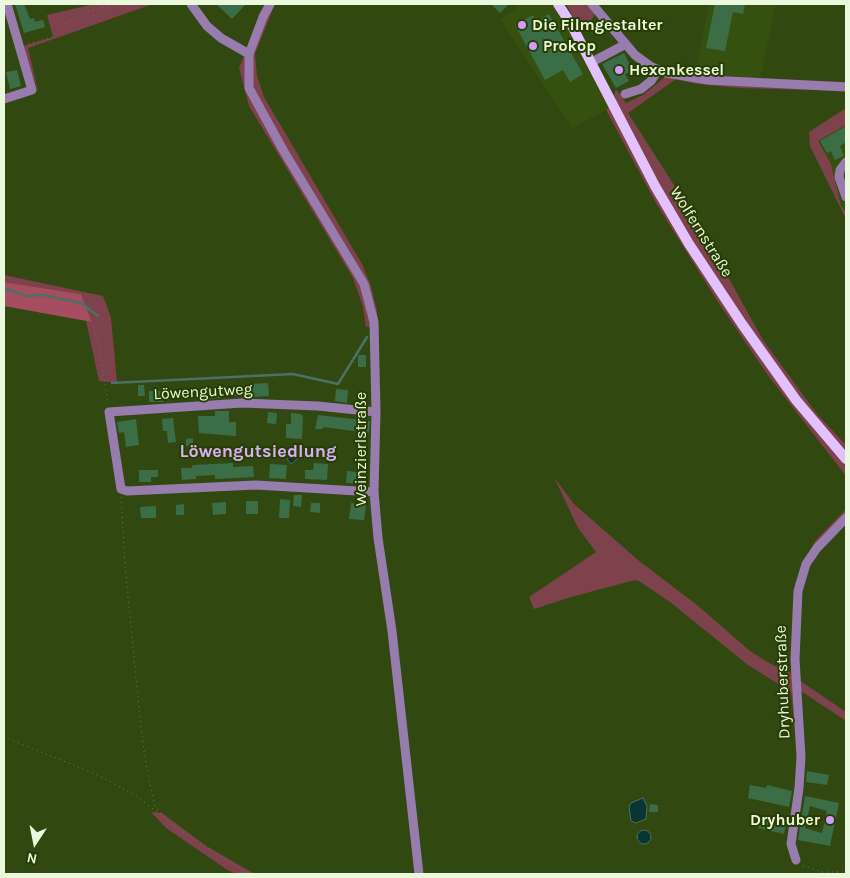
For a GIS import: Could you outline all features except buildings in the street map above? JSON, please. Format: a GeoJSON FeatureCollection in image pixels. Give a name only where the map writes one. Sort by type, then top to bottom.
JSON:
{"type":"FeatureCollection","features":[{"type":"Feature","properties":{"kind":"main road","name":"Wolfernstraße"},"geometry":{"type":"LineString","coordinates":[[558,4],[592,62],[655,186],[689,244],[742,324],[796,400],[846,459]]}},
{"type":"Feature","properties":{"kind":"street"},"geometry":{"type":"LineString","coordinates":[[4,99],[32,90],[7,4]]}},
{"type":"Feature","properties":{"kind":"street"},"geometry":{"type":"LineString","coordinates":[[191,4],[206,26],[221,38],[249,54]]}},
{"type":"Feature","properties":{"kind":"street","name":"Weinzierlstraße"},"geometry":{"type":"LineString","coordinates":[[270,4],[262,17],[249,54],[249,88],[283,150],[364,284],[374,326],[376,412],[374,492],[378,538],[392,631],[419,874]]}},
{"type":"Feature","properties":{"kind":"street"},"geometry":{"type":"LineString","coordinates":[[592,4],[626,44],[643,61],[658,70],[677,76],[708,80],[846,86]]}},
{"type":"Feature","properties":{"kind":"street"},"geometry":{"type":"LineString","coordinates":[[592,62],[626,44]]}},
{"type":"Feature","properties":{"kind":"street"},"geometry":{"type":"LineString","coordinates":[[625,94],[641,89],[651,81],[658,70]]}},
{"type":"Feature","properties":{"kind":"street"},"geometry":{"type":"LineString","coordinates":[[846,162],[840,170],[839,177],[846,197]]}},
{"type":"Feature","properties":{"kind":"street","name":"Löwengutweg"},"geometry":{"type":"LineString","coordinates":[[109,412],[242,404],[318,406],[376,412]]}},
{"type":"Feature","properties":{"kind":"street"},"geometry":{"type":"LineString","coordinates":[[109,412],[121,489],[127,491],[256,485],[374,492]]}},
{"type":"Feature","properties":{"kind":"street","name":"Dryhuberstraße"},"geometry":{"type":"LineString","coordinates":[[796,860],[791,844],[799,788],[801,757],[795,659],[798,591],[806,564],[817,548],[846,518]]}},
{"type":"Feature","properties":{"kind":"path"},"geometry":{"type":"LineString","coordinates":[[20,47],[53,37],[62,26],[87,12],[116,4]]}},
{"type":"Feature","properties":{"kind":"path"},"geometry":{"type":"LineString","coordinates":[[81,310],[93,325],[100,352],[109,412]]}},
{"type":"Feature","properties":{"kind":"path"},"geometry":{"type":"LineString","coordinates":[[121,489],[125,565],[143,747],[151,791],[155,806],[160,814]]}},
{"type":"Feature","properties":{"kind":"path"},"geometry":{"type":"LineString","coordinates":[[4,737],[100,776],[138,797],[190,838],[249,874]]}},
{"type":"Feature","properties":{"kind":"path"},"geometry":{"type":"LineString","coordinates":[[796,860],[811,870],[846,872]]}},
{"type":"Feature","properties":{"kind":"shaded area"},"geometry":{"type":"Polygon","coordinates":[[[94,4],[153,4],[28,48],[39,95],[23,46],[53,37],[47,15],[94,4]]]}},
{"type":"Feature","properties":{"kind":"shaded area"},"geometry":{"type":"Polygon","coordinates":[[[265,4],[275,4],[255,54],[257,76],[264,97],[362,264],[371,286],[377,311],[377,326],[366,327],[363,307],[353,278],[249,106],[239,68],[265,4]]]}},
{"type":"Feature","properties":{"kind":"shaded area"},"geometry":{"type":"Polygon","coordinates":[[[521,4],[554,5],[610,108],[572,128],[500,20],[521,4]]]}},
{"type":"Feature","properties":{"kind":"shaded area"},"geometry":{"type":"Polygon","coordinates":[[[566,4],[587,4],[595,14],[590,23],[579,28],[566,4]]]}},
{"type":"Feature","properties":{"kind":"shaded area"},"geometry":{"type":"Polygon","coordinates":[[[709,4],[776,4],[760,80],[695,75],[709,4]]]}},
{"type":"Feature","properties":{"kind":"shaded area"},"geometry":{"type":"Polygon","coordinates":[[[695,75],[846,82],[846,91],[739,88],[697,84],[676,79],[628,113],[697,221],[763,340],[817,414],[846,445],[846,476],[767,374],[716,299],[656,203],[606,110],[616,100],[614,95],[616,89],[626,103],[643,95],[665,77],[695,75]]]}},
{"type":"Feature","properties":{"kind":"shaded area"},"geometry":{"type":"Polygon","coordinates":[[[846,108],[846,125],[818,141],[831,164],[841,206],[846,211],[846,219],[810,146],[809,132],[846,108]]]}},
{"type":"Feature","properties":{"kind":"shaded area"},"geometry":{"type":"Polygon","coordinates":[[[846,125],[846,211],[841,206],[831,164],[818,141],[846,125]]]}},
{"type":"Feature","properties":{"kind":"shaded area"},"geometry":{"type":"Polygon","coordinates":[[[4,275],[103,296],[111,317],[117,383],[99,381],[86,321],[92,322],[81,294],[4,282],[4,275]]]}},
{"type":"Feature","properties":{"kind":"shaded area"},"geometry":{"type":"Polygon","coordinates":[[[4,282],[81,294],[92,322],[4,306],[4,282]]]}},
{"type":"Feature","properties":{"kind":"shaded area"},"geometry":{"type":"Polygon","coordinates":[[[554,477],[574,504],[638,560],[697,605],[750,651],[771,664],[791,673],[795,584],[815,541],[846,509],[846,523],[816,555],[807,570],[800,597],[799,680],[846,712],[846,721],[801,691],[795,728],[791,692],[748,665],[670,602],[639,581],[635,580],[571,597],[534,609],[529,597],[596,552],[578,528],[554,477]]]}},
{"type":"Feature","properties":{"kind":"shaded area"},"geometry":{"type":"Polygon","coordinates":[[[151,812],[162,813],[206,846],[255,874],[236,874],[226,869],[166,828],[151,812]]]}},
{"type":"Feature","properties":{"kind":"water"},"geometry":{"type":"Polygon","coordinates":[[[299,449],[303,454],[291,464],[287,459],[299,449]]]}},
{"type":"Feature","properties":{"kind":"water"},"geometry":{"type":"Polygon","coordinates":[[[643,798],[647,806],[646,819],[636,823],[631,821],[629,807],[631,803],[643,798]]]}},
{"type":"Feature","properties":{"kind":"water"},"geometry":{"type":"Polygon","coordinates":[[[641,830],[647,830],[651,837],[647,844],[641,844],[637,840],[637,834],[641,830]]]}},
{"type":"Feature","properties":{"kind":"waterway"},"geometry":{"type":"LineString","coordinates":[[4,288],[26,296],[42,295],[81,303],[98,316]]}},
{"type":"Feature","properties":{"kind":"waterway"},"geometry":{"type":"LineString","coordinates":[[112,383],[293,374],[338,384],[367,337]]}},
{"type":"Feature","properties":{"kind":"place","name":"Die Filmgestalter"},"geometry":{"type":"Point","coordinates":[522,25]}},
{"type":"Feature","properties":{"kind":"place","name":"Prokop"},"geometry":{"type":"Point","coordinates":[533,46]}},
{"type":"Feature","properties":{"kind":"place","name":"Hexenkessel"},"geometry":{"type":"Point","coordinates":[619,70]}},
{"type":"Feature","properties":{"kind":"place","name":"Dryhuber"},"geometry":{"type":"Point","coordinates":[830,820]}},
{"type":"Feature","properties":{"kind":"district","name":"Löwengutsiedlung"},"geometry":{"type":"Point","coordinates":[258,452]}}]}
